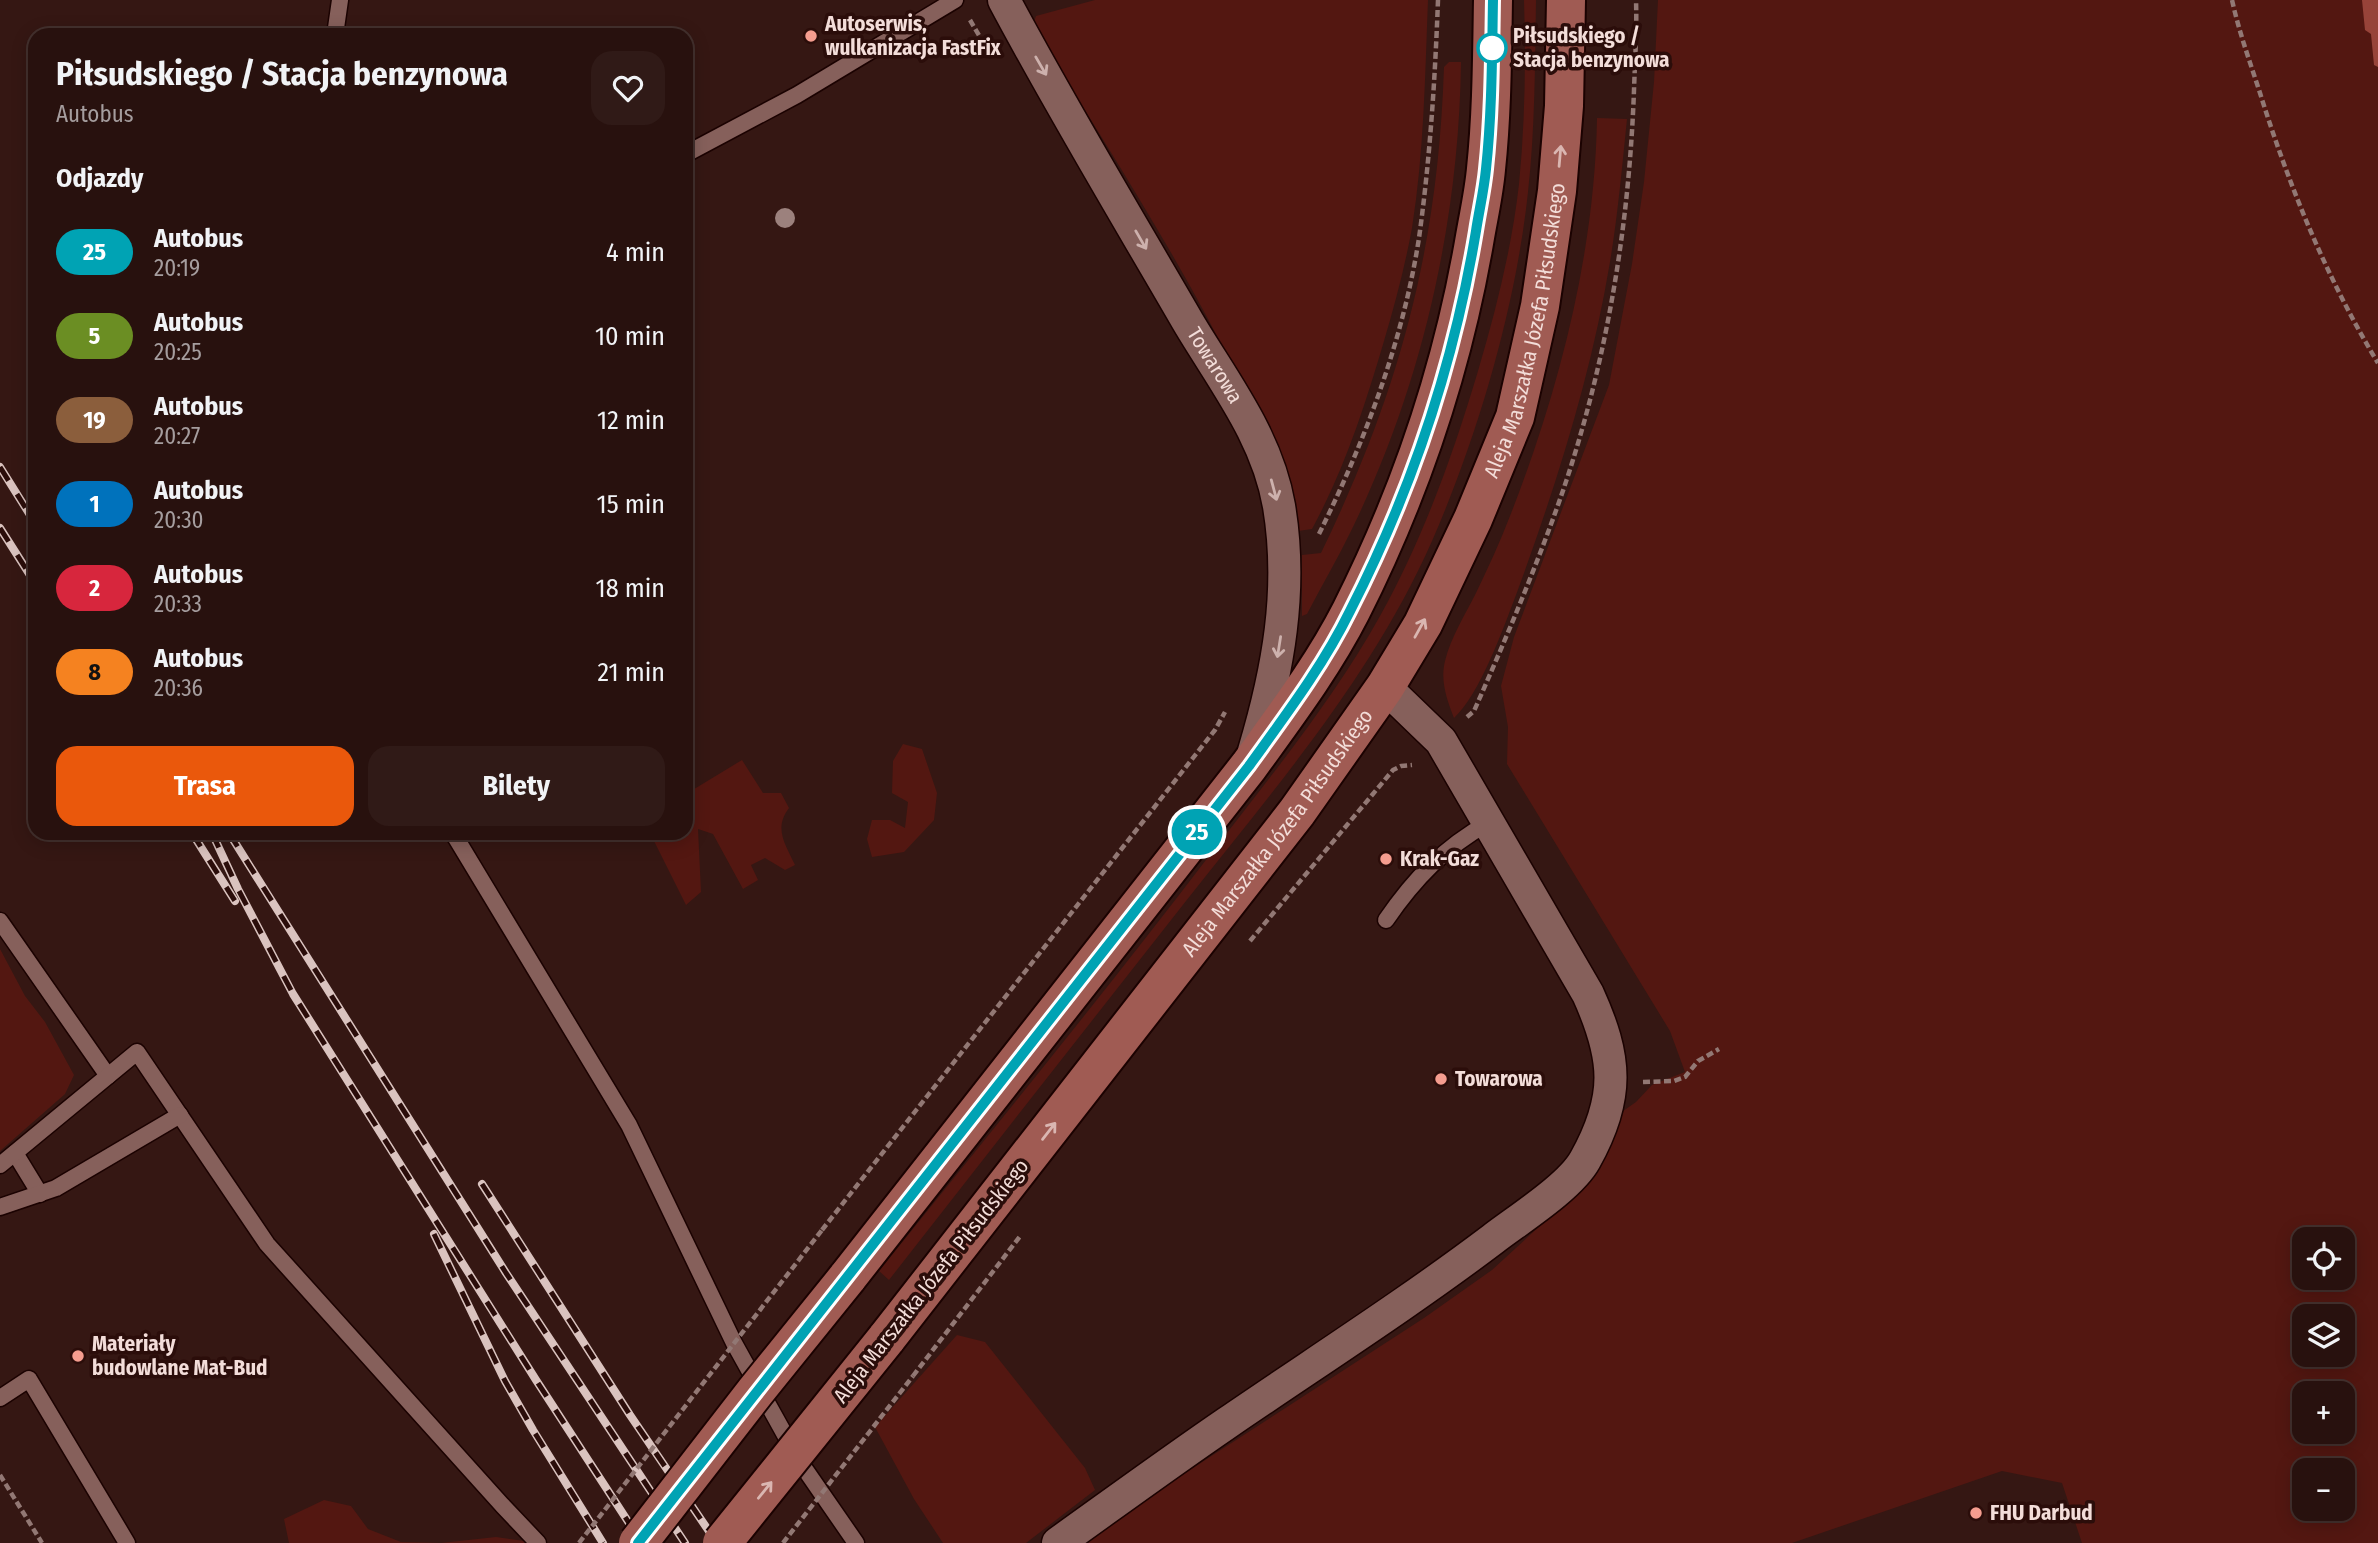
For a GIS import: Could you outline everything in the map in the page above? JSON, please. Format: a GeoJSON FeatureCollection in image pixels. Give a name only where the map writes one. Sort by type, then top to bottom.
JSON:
{"type":"FeatureCollection","features":[{"type":"Feature","properties":{"kind":"street"},"geometry":{"type":"LineString","coordinates":[[638,1543],[1249,766],[1291,707],[1350,612],[1409,475],[1438,397],[1466,291],[1486,171],[1492,83],[1493,0]]}},
{"type":"Feature","properties":{"kind":"street","name":"Aleja Marszałka Józefa Piłsudskiego"},"geometry":{"type":"LineString","coordinates":[[722,1543],[886,1339],[1297,812],[1385,687],[1423,624],[1457,554],[1515,417],[1540,306],[1557,191],[1564,106],[1566,0]]}},
{"type":"Feature","properties":{"kind":"street","name":"Towarowa"},"geometry":{"type":"LineString","coordinates":[[1011,2],[1192,328],[1251,425],[1268,466],[1278,504],[1286,579],[1274,676],[1249,766]]}},
{"type":"Feature","properties":{"kind":"street"},"geometry":{"type":"LineString","coordinates":[[1058,1543],[1226,1423],[1340,1348],[1452,1269],[1565,1183],[1584,1162],[1600,1128],[1608,1105],[1611,1072],[1609,1050],[1601,1022],[1588,994],[1441,741],[1385,687]]}},
{"type":"Feature","properties":{"kind":"lane"},"geometry":{"type":"LineString","coordinates":[[336,28],[340,0]]}},
{"type":"Feature","properties":{"kind":"lane"},"geometry":{"type":"LineString","coordinates":[[693,149],[797,95],[955,0]]}},
{"type":"Feature","properties":{"kind":"lane"},"geometry":{"type":"LineString","coordinates":[[1386,920],[1407,889],[1425,870],[1468,834],[1488,823]]}},
{"type":"Feature","properties":{"kind":"lane"},"geometry":{"type":"LineString","coordinates":[[457,840],[629,1125],[734,1343],[800,1462],[856,1543]]}},
{"type":"Feature","properties":{"kind":"lane"},"geometry":{"type":"LineString","coordinates":[[0,921],[108,1076]]}},
{"type":"Feature","properties":{"kind":"lane"},"geometry":{"type":"LineString","coordinates":[[0,1165],[137,1052],[267,1244],[538,1543]]}},
{"type":"Feature","properties":{"kind":"lane"},"geometry":{"type":"LineString","coordinates":[[0,1207],[56,1188],[180,1115]]}},
{"type":"Feature","properties":{"kind":"lane"},"geometry":{"type":"LineString","coordinates":[[15,1153],[40,1194]]}},
{"type":"Feature","properties":{"kind":"lane"},"geometry":{"type":"LineString","coordinates":[[0,1398],[29,1380],[127,1543]]}},
{"type":"Feature","properties":{"kind":"path"},"geometry":{"type":"LineString","coordinates":[[1316,541],[1342,488],[1369,422],[1402,317],[1418,240],[1432,127],[1438,0]]}},
{"type":"Feature","properties":{"kind":"path"},"geometry":{"type":"LineString","coordinates":[[1243,948],[1393,770],[1408,764],[1416,766],[1474,711],[1509,631],[1558,504],[1590,401],[1617,278],[1628,192],[1636,0]]}},
{"type":"Feature","properties":{"kind":"path"},"geometry":{"type":"LineString","coordinates":[[2232,0],[2270,127],[2296,195],[2341,299],[2378,363]]}},
{"type":"Feature","properties":{"kind":"path"},"geometry":{"type":"LineString","coordinates":[[579,1543],[1215,730]]}},
{"type":"Feature","properties":{"kind":"path"},"geometry":{"type":"LineString","coordinates":[[1655,1083],[1685,1077],[1698,1061],[1719,1049]]}},
{"type":"Feature","properties":{"kind":"path"},"geometry":{"type":"LineString","coordinates":[[783,1543],[1023,1233]]}},
{"type":"Feature","properties":{"kind":"path"},"geometry":{"type":"LineString","coordinates":[[0,1475],[42,1543]]}},
{"type":"Feature","properties":{"kind":"shaded area"},"geometry":{"type":"Polygon","coordinates":[[[1095,0],[1428,0],[1419,171],[1412,228],[1400,285],[1344,461],[1312,529],[1298,531],[1276,458],[1220,341],[1142,204],[1033,25],[1036,16],[1095,0]]]}},
{"type":"Feature","properties":{"kind":"shaded area"},"geometry":{"type":"Polygon","coordinates":[[[1524,0],[1536,0],[1534,96],[1528,192],[1514,280],[1493,370],[1465,458],[1432,541],[1408,590],[1381,638],[1321,729],[889,1280],[879,1271],[1087,1012],[1277,768],[1341,679],[1396,587],[1436,496],[1458,434],[1485,348],[1503,278],[1516,208],[1521,161],[1524,0]]]}},
{"type":"Feature","properties":{"kind":"shaded area"},"geometry":{"type":"Polygon","coordinates":[[[1658,0],[2373,0],[2378,29],[2378,1543],[2082,1543],[2062,1483],[2002,1471],[1792,1543],[1083,1543],[1159,1490],[1424,1318],[1492,1270],[1581,1188],[1616,1116],[1636,1102],[1652,1085],[1685,1072],[1670,1031],[1507,764],[1508,727],[1501,686],[1514,637],[1609,385],[1632,264],[1654,82],[1658,0]]]}},
{"type":"Feature","properties":{"kind":"shaded area"},"geometry":{"type":"Polygon","coordinates":[[[2362,0],[2378,0],[2378,67],[2374,65],[2371,34],[2365,30],[2362,0]]]}},
{"type":"Feature","properties":{"kind":"shaded area"},"geometry":{"type":"Polygon","coordinates":[[[1449,62],[1461,62],[1453,182],[1432,302],[1417,360],[1377,474],[1341,550],[1307,614],[1302,616],[1302,555],[1321,553],[1349,493],[1373,434],[1410,317],[1433,196],[1444,67],[1449,62]]]}},
{"type":"Feature","properties":{"kind":"shaded area"},"geometry":{"type":"Polygon","coordinates":[[[1597,118],[1627,119],[1613,244],[1593,347],[1558,472],[1516,595],[1482,678],[1454,718],[1444,683],[1445,661],[1510,516],[1528,469],[1559,370],[1582,270],[1595,168],[1597,118]]]}},
{"type":"Feature","properties":{"kind":"shaded area"},"geometry":{"type":"Polygon","coordinates":[[[903,744],[922,749],[937,793],[934,820],[904,852],[872,857],[867,839],[872,820],[890,820],[905,828],[908,802],[892,793],[893,761],[903,744]]]}},
{"type":"Feature","properties":{"kind":"shaded area"},"geometry":{"type":"Polygon","coordinates":[[[742,760],[763,793],[781,793],[789,808],[781,830],[795,865],[785,870],[765,858],[751,865],[758,880],[743,889],[713,834],[698,829],[701,892],[686,905],[654,840],[693,840],[693,790],[742,760]]]}},
{"type":"Feature","properties":{"kind":"shaded area"},"geometry":{"type":"Polygon","coordinates":[[[0,949],[25,996],[45,1022],[74,1075],[65,1094],[0,1151],[0,949]]]}},
{"type":"Feature","properties":{"kind":"shaded area"},"geometry":{"type":"Polygon","coordinates":[[[957,1335],[985,1342],[1085,1468],[1095,1490],[1026,1543],[943,1543],[914,1499],[875,1427],[957,1335]]]}},
{"type":"Feature","properties":{"kind":"shaded area"},"geometry":{"type":"Polygon","coordinates":[[[324,1500],[351,1506],[368,1529],[401,1542],[441,1543],[289,1543],[284,1519],[324,1500]]]}},
{"type":"Feature","properties":{"kind":"shaded area"},"geometry":{"type":"Polygon","coordinates":[[[496,1537],[539,1543],[441,1543],[496,1537]]]}},
{"type":"Feature","properties":{"kind":"railway"},"geometry":{"type":"LineString","coordinates":[[0,467],[28,512]]}},
{"type":"Feature","properties":{"kind":"railway"},"geometry":{"type":"LineString","coordinates":[[0,528],[28,572]]}},
{"type":"Feature","properties":{"kind":"railway"},"geometry":{"type":"LineString","coordinates":[[196,840],[235,901]]}},
{"type":"Feature","properties":{"kind":"railway"},"geometry":{"type":"LineString","coordinates":[[215,840],[293,994],[642,1543]]}},
{"type":"Feature","properties":{"kind":"railway"},"geometry":{"type":"LineString","coordinates":[[233,840],[506,1273],[685,1543]]}},
{"type":"Feature","properties":{"kind":"railway"},"geometry":{"type":"LineString","coordinates":[[482,1184],[630,1415],[717,1543]]}},
{"type":"Feature","properties":{"kind":"railway"},"geometry":{"type":"LineString","coordinates":[[434,1234],[505,1381],[603,1543]]}},
{"type":"Feature","properties":{"kind":"bus line","name":"25"},"geometry":{"type":"LineString","coordinates":[[638,1543],[1249,766],[1291,707],[1350,612],[1381,544],[1438,397],[1466,291],[1486,171],[1492,83],[1493,0]]}},
{"type":"Feature","properties":{"kind":"place","name":"Autoserwis, wulkanizacja FastFix"},"geometry":{"type":"Point","coordinates":[811,36]}},
{"type":"Feature","properties":{"kind":"place","name":"Piłsudskiego / Stacja benzynowa"},"geometry":{"type":"Point","coordinates":[1492,48]}},
{"type":"Feature","properties":{"kind":"place","name":"Krak-Gaz"},"geometry":{"type":"Point","coordinates":[1386,859]}},
{"type":"Feature","properties":{"kind":"place","name":"Towarowa"},"geometry":{"type":"Point","coordinates":[1441,1079]}},
{"type":"Feature","properties":{"kind":"place","name":"Materiały budowlane Mat-Bud"},"geometry":{"type":"Point","coordinates":[78,1356]}},
{"type":"Feature","properties":{"kind":"place","name":"FHU Darbud"},"geometry":{"type":"Point","coordinates":[1976,1513]}}]}
